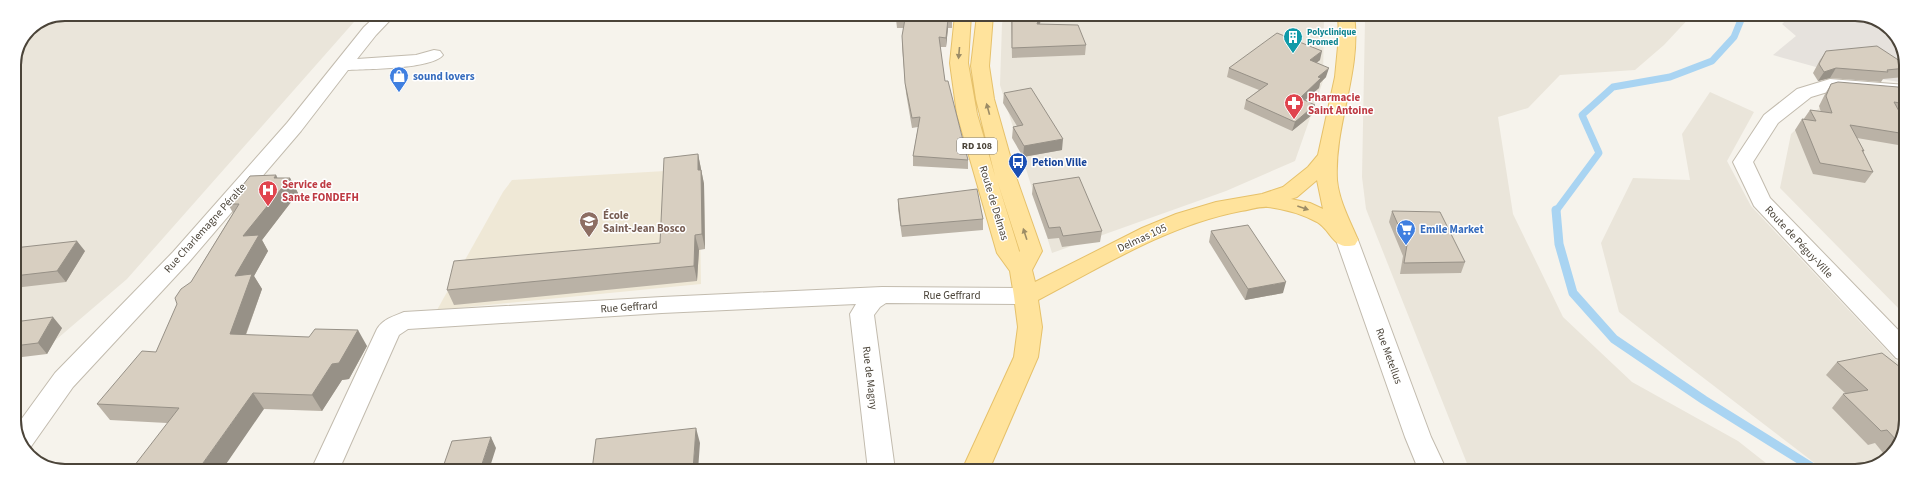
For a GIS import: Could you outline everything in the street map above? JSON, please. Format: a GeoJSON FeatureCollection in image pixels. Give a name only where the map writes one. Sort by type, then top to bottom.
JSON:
{"type":"FeatureCollection","features":[{"type":"Feature","properties":{"kind":"main road","name":"Route de Delmas"},"geometry":{"type":"LineString","coordinates":[[962,21],[959,63],[967,114],[1008,253],[1021,270],[1030,328],[1026,357],[978,464]]}},
{"type":"Feature","properties":{"kind":"main road","name":"Route de Delmas"},"geometry":{"type":"LineString","coordinates":[[984,21],[980,66],[985,99],[1006,177],[1031,251],[1021,270]]}},
{"type":"Feature","properties":{"kind":"main road"},"geometry":{"type":"LineString","coordinates":[[1347,21],[1348,32],[1345,77],[1330,141],[1327,179],[1330,199],[1347,240]]}},
{"type":"Feature","properties":{"kind":"main road","name":"Delmas 105"},"geometry":{"type":"LineString","coordinates":[[1026,296],[1150,233],[1184,219],[1216,209],[1265,200],[1290,192],[1315,171],[1329,155]]}},
{"type":"Feature","properties":{"kind":"main road","name":"Delmas 105"},"geometry":{"type":"LineString","coordinates":[[1265,200],[1303,208],[1326,218],[1347,240]]}},
{"type":"Feature","properties":{"kind":"street","name":"Rue Charlemagne Péralte"},"geometry":{"type":"LineString","coordinates":[[24,436],[64,380],[191,246],[294,127],[370,31],[381,21]]}},
{"type":"Feature","properties":{"kind":"street"},"geometry":{"type":"LineString","coordinates":[[344,65],[418,60],[434,55]]}},
{"type":"Feature","properties":{"kind":"street","name":"Route de Péguy-Ville"},"geometry":{"type":"LineString","coordinates":[[1899,90],[1871,87],[1830,86],[1804,93],[1771,119],[1743,162],[1761,201],[1899,346]]}},
{"type":"Feature","properties":{"kind":"street","name":"Rue Metellus"},"geometry":{"type":"LineString","coordinates":[[1347,240],[1418,437],[1430,464]]}},
{"type":"Feature","properties":{"kind":"street","name":"Rue Geffrard"},"geometry":{"type":"LineString","coordinates":[[328,464],[388,329],[404,321],[662,305],[882,295],[1026,296]]}},
{"type":"Feature","properties":{"kind":"street","name":"Rue de Magny"},"geometry":{"type":"LineString","coordinates":[[881,464],[862,314],[872,301],[882,295]]}},
{"type":"Feature","properties":{"kind":"shaded area"},"geometry":{"type":"Polygon","coordinates":[[[65,21],[355,21],[127,279],[44,350],[21,345],[21,65],[24,48],[34,34],[48,24],[65,21]]]}},
{"type":"Feature","properties":{"kind":"shaded area"},"geometry":{"type":"Polygon","coordinates":[[[1003,21],[1324,21],[1323,81],[1295,161],[1226,191],[1052,253],[1000,85],[1003,21]]]}},
{"type":"Feature","properties":{"kind":"shaded area"},"geometry":{"type":"Polygon","coordinates":[[[1365,21],[1686,21],[1664,45],[1635,70],[1560,75],[1528,108],[1498,117],[1513,214],[1563,317],[1632,382],[1738,441],[1767,464],[1467,464],[1366,209],[1362,177],[1365,21]]]}},
{"type":"Feature","properties":{"kind":"shaded area"},"geometry":{"type":"Polygon","coordinates":[[[1785,21],[1855,21],[1872,24],[1888,36],[1896,48],[1899,62],[1899,82],[1834,72],[1773,55],[1796,36],[1782,24],[1785,21]]]}},
{"type":"Feature","properties":{"kind":"shaded area"},"geometry":{"type":"Polygon","coordinates":[[[1710,92],[1754,112],[1727,161],[1751,206],[1899,364],[1899,420],[1896,437],[1884,453],[1872,461],[1855,464],[1816,464],[1619,312],[1601,243],[1633,178],[1690,180],[1682,134],[1710,92]]]}},
{"type":"Feature","properties":{"kind":"shaded area"},"geometry":{"type":"Polygon","coordinates":[[[1831,97],[1899,99],[1899,309],[1780,188],[1791,134],[1831,97]]]}},
{"type":"Feature","properties":{"kind":"shaded area","name":"École Saint-Jean Bosco"},"geometry":{"type":"Polygon","coordinates":[[[699,169],[701,284],[437,310],[503,192],[512,180],[699,169]]]}},
{"type":"Feature","properties":{"kind":"building"},"geometry":{"type":"Polygon","coordinates":[[[905,21],[948,21],[946,38],[939,37],[945,81],[948,81],[968,160],[913,156],[920,117],[912,118],[905,83],[902,36],[905,21]]]}},
{"type":"Feature","properties":{"kind":"building"},"geometry":{"type":"Polygon","coordinates":[[[1012,21],[1038,21],[1037,24],[1078,25],[1086,45],[1012,48],[1012,21]]]}},
{"type":"Feature","properties":{"kind":"building"},"geometry":{"type":"Polygon","coordinates":[[[1277,33],[1322,51],[1310,60],[1329,68],[1318,77],[1321,78],[1300,98],[1315,105],[1295,122],[1246,100],[1268,84],[1229,68],[1277,33]]]}},
{"type":"Feature","properties":{"kind":"building"},"geometry":{"type":"Polygon","coordinates":[[[1877,46],[1899,60],[1899,69],[1887,70],[1888,72],[1836,68],[1824,72],[1819,64],[1826,51],[1877,46]]]}},
{"type":"Feature","properties":{"kind":"building"},"geometry":{"type":"Polygon","coordinates":[[[1838,82],[1898,87],[1899,88],[1899,103],[1894,102],[1899,111],[1899,133],[1850,125],[1873,172],[1820,163],[1802,119],[1816,121],[1810,110],[1832,113],[1826,96],[1831,84],[1838,82]]]}},
{"type":"Feature","properties":{"kind":"building"},"geometry":{"type":"Polygon","coordinates":[[[1031,88],[1063,139],[1024,146],[1013,127],[1023,125],[1004,93],[1031,88]]]}},
{"type":"Feature","properties":{"kind":"building"},"geometry":{"type":"Polygon","coordinates":[[[698,154],[698,170],[701,170],[702,234],[695,235],[694,266],[447,290],[454,261],[660,243],[664,158],[698,154]]]}},
{"type":"Feature","properties":{"kind":"building"},"geometry":{"type":"Polygon","coordinates":[[[276,175],[274,178],[290,178],[243,236],[259,235],[235,276],[252,274],[230,334],[309,337],[315,329],[358,330],[339,363],[332,364],[312,395],[253,393],[202,464],[136,464],[179,408],[97,404],[142,351],[156,352],[177,304],[175,298],[181,289],[191,282],[239,204],[228,204],[250,176],[276,175]]]}},
{"type":"Feature","properties":{"kind":"building"},"geometry":{"type":"Polygon","coordinates":[[[1079,177],[1102,231],[1063,236],[1060,227],[1049,228],[1033,184],[1079,177]]]}},
{"type":"Feature","properties":{"kind":"building"},"geometry":{"type":"Polygon","coordinates":[[[977,189],[983,219],[901,226],[898,199],[977,189]]]}},
{"type":"Feature","properties":{"kind":"building"},"geometry":{"type":"Polygon","coordinates":[[[1392,211],[1440,212],[1465,262],[1404,263],[1407,245],[1392,211]]]}},
{"type":"Feature","properties":{"kind":"building"},"geometry":{"type":"Polygon","coordinates":[[[1248,225],[1286,282],[1248,289],[1211,231],[1248,225]]]}},
{"type":"Feature","properties":{"kind":"building"},"geometry":{"type":"Polygon","coordinates":[[[77,241],[57,271],[21,275],[21,247],[77,241]]]}},
{"type":"Feature","properties":{"kind":"building"},"geometry":{"type":"Polygon","coordinates":[[[53,317],[38,343],[21,345],[21,321],[53,317]]]}},
{"type":"Feature","properties":{"kind":"building"},"geometry":{"type":"Polygon","coordinates":[[[1882,353],[1899,366],[1899,420],[1895,439],[1887,430],[1881,431],[1843,394],[1868,390],[1837,362],[1882,353]]]}},
{"type":"Feature","properties":{"kind":"building"},"geometry":{"type":"Polygon","coordinates":[[[696,428],[693,464],[593,464],[596,439],[696,428]]]}},
{"type":"Feature","properties":{"kind":"building"},"geometry":{"type":"Polygon","coordinates":[[[491,437],[482,464],[444,464],[452,441],[491,437]]]}},
{"type":"Feature","properties":{"kind":"waterway"},"geometry":{"type":"LineString","coordinates":[[1556,211],[1599,153],[1582,115],[1613,87],[1670,77],[1712,61],[1734,37],[1741,21]]}},
{"type":"Feature","properties":{"kind":"waterway"},"geometry":{"type":"LineString","coordinates":[[1556,211],[1559,244],[1573,293],[1614,339],[1704,400],[1807,464]]}},
{"type":"Feature","properties":{"kind":"place","name":"Polyclinique Promed"},"geometry":{"type":"Point","coordinates":[1293,54]}},
{"type":"Feature","properties":{"kind":"place","name":"sound lovers"},"geometry":{"type":"Point","coordinates":[399,93]}},
{"type":"Feature","properties":{"kind":"place","name":"Pharmacie Saint Antoine"},"geometry":{"type":"Point","coordinates":[1294,120]}},
{"type":"Feature","properties":{"kind":"place","name":"Petion Ville"},"geometry":{"type":"Point","coordinates":[1018,179]}},
{"type":"Feature","properties":{"kind":"place","name":"Service de Sante FONDEFH"},"geometry":{"type":"Point","coordinates":[268,207]}},
{"type":"Feature","properties":{"kind":"place","name":"École Saint-Jean Bosco"},"geometry":{"type":"Point","coordinates":[589,238]}},
{"type":"Feature","properties":{"kind":"place","name":"Emile Market"},"geometry":{"type":"Point","coordinates":[1406,246]}}]}
